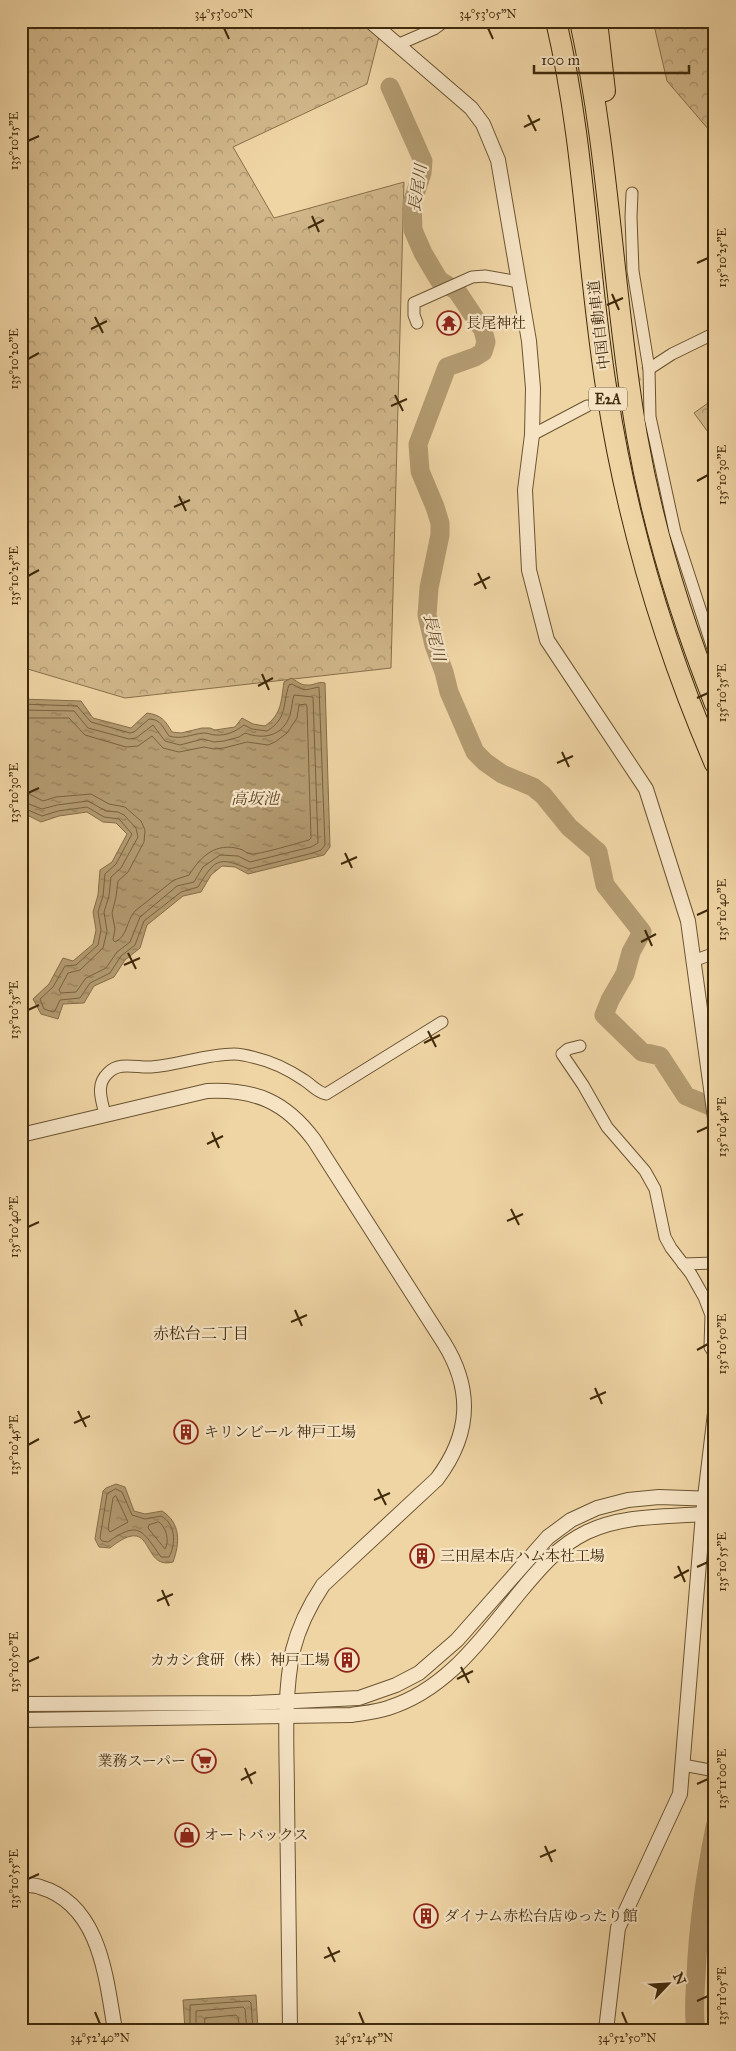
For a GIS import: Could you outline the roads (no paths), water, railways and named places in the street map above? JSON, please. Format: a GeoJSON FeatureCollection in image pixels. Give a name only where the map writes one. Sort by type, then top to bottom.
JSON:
{"type":"FeatureCollection","features":[{"type":"Feature","properties":{"kind":"highway","name":"中国自動車道"},"geometry":{"type":"LineString","coordinates":[[556,21],[568,81],[582,171],[600,347],[614,438],[651,589],[683,683],[715,764]]}},
{"type":"Feature","properties":{"kind":"highway","name":"中国自動車道"},"geometry":{"type":"LineString","coordinates":[[580,21],[592,87],[626,363],[646,484],[672,580],[715,704]]}},
{"type":"Feature","properties":{"kind":"highway"},"geometry":{"type":"LineString","coordinates":[[597,21],[606,113],[610,226]]}},
{"type":"Feature","properties":{"kind":"street"},"geometry":{"type":"LineString","coordinates":[[370,21],[471,108],[483,124],[498,160],[529,341],[534,388],[532,435],[525,490],[529,570],[548,640],[646,789],[688,921],[715,1118]]}},
{"type":"Feature","properties":{"kind":"street"},"geometry":{"type":"LineString","coordinates":[[397,45],[434,29],[445,21]]}},
{"type":"Feature","properties":{"kind":"street"},"geometry":{"type":"LineString","coordinates":[[632,192],[633,271],[649,369],[650,417],[675,532],[715,655]]}},
{"type":"Feature","properties":{"kind":"street"},"geometry":{"type":"LineString","coordinates":[[417,323],[414,315],[414,303],[464,280],[485,276],[519,282]]}},
{"type":"Feature","properties":{"kind":"street"},"geometry":{"type":"LineString","coordinates":[[649,369],[672,354],[715,334]]}},
{"type":"Feature","properties":{"kind":"street"},"geometry":{"type":"LineString","coordinates":[[532,435],[586,406]]}},
{"type":"Feature","properties":{"kind":"street"},"geometry":{"type":"LineString","coordinates":[[693,962],[715,953]]}},
{"type":"Feature","properties":{"kind":"street"},"geometry":{"type":"LineString","coordinates":[[105,1115],[100,1085],[109,1071],[116,1067],[124,1065],[151,1067],[210,1056],[236,1054],[279,1065],[306,1081],[320,1093],[326,1094],[442,1022]]}},
{"type":"Feature","properties":{"kind":"street"},"geometry":{"type":"LineString","coordinates":[[580,1046],[568,1049],[562,1054],[583,1084],[607,1127],[645,1171],[655,1189],[665,1237],[670,1248],[683,1264],[704,1297],[711,1315],[710,1346],[715,1355]]}},
{"type":"Feature","properties":{"kind":"street"},"geometry":{"type":"LineString","coordinates":[[21,1134],[207,1091],[249,1092],[268,1100],[286,1110],[301,1123],[314,1140],[454,1359],[459,1374],[464,1400],[463,1427],[449,1463],[437,1479],[323,1585],[310,1603],[299,1628],[293,1651],[289,1673],[288,1702],[290,2030]]}},
{"type":"Feature","properties":{"kind":"street"},"geometry":{"type":"LineString","coordinates":[[683,1264],[715,1262]]}},
{"type":"Feature","properties":{"kind":"street"},"geometry":{"type":"LineString","coordinates":[[606,2030],[618,1928],[680,1794],[709,1514],[715,1414]]}},
{"type":"Feature","properties":{"kind":"street"},"geometry":{"type":"LineString","coordinates":[[21,1704],[288,1702],[359,1698],[396,1685],[419,1673],[457,1640],[548,1537],[571,1520],[597,1508],[628,1500],[659,1498],[710,1499]]}},
{"type":"Feature","properties":{"kind":"street"},"geometry":{"type":"LineString","coordinates":[[21,1720],[351,1715],[388,1708],[425,1691],[459,1664],[547,1559],[568,1543],[588,1532],[626,1520],[709,1514]]}},
{"type":"Feature","properties":{"kind":"street"},"geometry":{"type":"LineString","coordinates":[[683,1765],[715,1771]]}},
{"type":"Feature","properties":{"kind":"street"},"geometry":{"type":"LineString","coordinates":[[21,1884],[41,1887],[60,1897],[76,1909],[88,1926],[98,1947],[115,2030]]}},
{"type":"Feature","properties":{"kind":"water","name":"高坂池"},"geometry":{"type":"Polygon","coordinates":[[[291,678],[304,685],[325,683],[330,847],[324,855],[248,874],[235,867],[222,866],[211,875],[201,892],[183,896],[147,925],[140,948],[125,960],[114,977],[94,986],[84,1003],[63,1004],[58,1019],[41,1014],[33,999],[49,984],[63,958],[73,961],[93,944],[96,930],[93,912],[98,895],[100,870],[112,862],[127,834],[116,823],[103,822],[87,812],[59,816],[41,822],[21,812],[21,699],[81,701],[93,718],[131,728],[147,713],[152,714],[162,719],[172,732],[181,733],[202,728],[215,730],[235,727],[242,718],[253,724],[265,726],[278,712],[284,682],[291,678]]]}},
{"type":"Feature","properties":{"kind":"water"},"geometry":{"type":"Polygon","coordinates":[[[116,1484],[125,1487],[134,1511],[145,1514],[162,1511],[173,1521],[178,1541],[173,1562],[163,1562],[156,1558],[146,1544],[135,1536],[125,1538],[110,1548],[99,1547],[95,1539],[103,1491],[116,1484]]]}},
{"type":"Feature","properties":{"kind":"water"},"geometry":{"type":"Polygon","coordinates":[[[256,1995],[258,2030],[185,2030],[183,2000],[256,1995]]]}},
{"type":"Feature","properties":{"kind":"waterway","name":"長尾川"},"geometry":{"type":"LineString","coordinates":[[390,87],[423,161],[422,173],[412,203],[413,230],[423,253],[439,280],[457,291],[483,330],[486,342],[483,352],[475,357],[447,367],[418,444],[420,471],[440,523],[440,535],[429,588],[427,615],[434,645],[449,692],[475,752],[502,774],[533,787],[543,795],[569,827],[598,852],[605,885],[642,932],[631,952],[625,974],[604,1015],[642,1052],[660,1056],[686,1096],[715,1108]]}},
{"type":"Feature","properties":{"kind":"waterway","name":"長尾川"},"geometry":{"type":"LineString","coordinates":[[696,2030],[694,2003],[698,1939],[715,1827]]}},
{"type":"Feature","properties":{"kind":"tunnel"},"geometry":{"type":"LineString","coordinates":[[587,406],[649,369]]}},
{"type":"Feature","properties":{"kind":"place","name":"長尾神社"},"geometry":{"type":"Point","coordinates":[449,323]}},
{"type":"Feature","properties":{"kind":"place","name":"キリンビール 神戸工場"},"geometry":{"type":"Point","coordinates":[186,1432]}},
{"type":"Feature","properties":{"kind":"place","name":"三田屋本店ハム本社工場"},"geometry":{"type":"Point","coordinates":[422,1556]}},
{"type":"Feature","properties":{"kind":"place","name":"カカシ食研（株）神戸工場"},"geometry":{"type":"Point","coordinates":[347,1660]}},
{"type":"Feature","properties":{"kind":"place","name":"業務スーパー"},"geometry":{"type":"Point","coordinates":[204,1761]}},
{"type":"Feature","properties":{"kind":"place","name":"オートバックス"},"geometry":{"type":"Point","coordinates":[187,1835]}},
{"type":"Feature","properties":{"kind":"place","name":"ダイナム赤松台店ゆったり館"},"geometry":{"type":"Point","coordinates":[426,1916]}},
{"type":"Feature","properties":{"kind":"district","name":"赤松台二丁目"},"geometry":{"type":"Point","coordinates":[201,1333]}}]}
